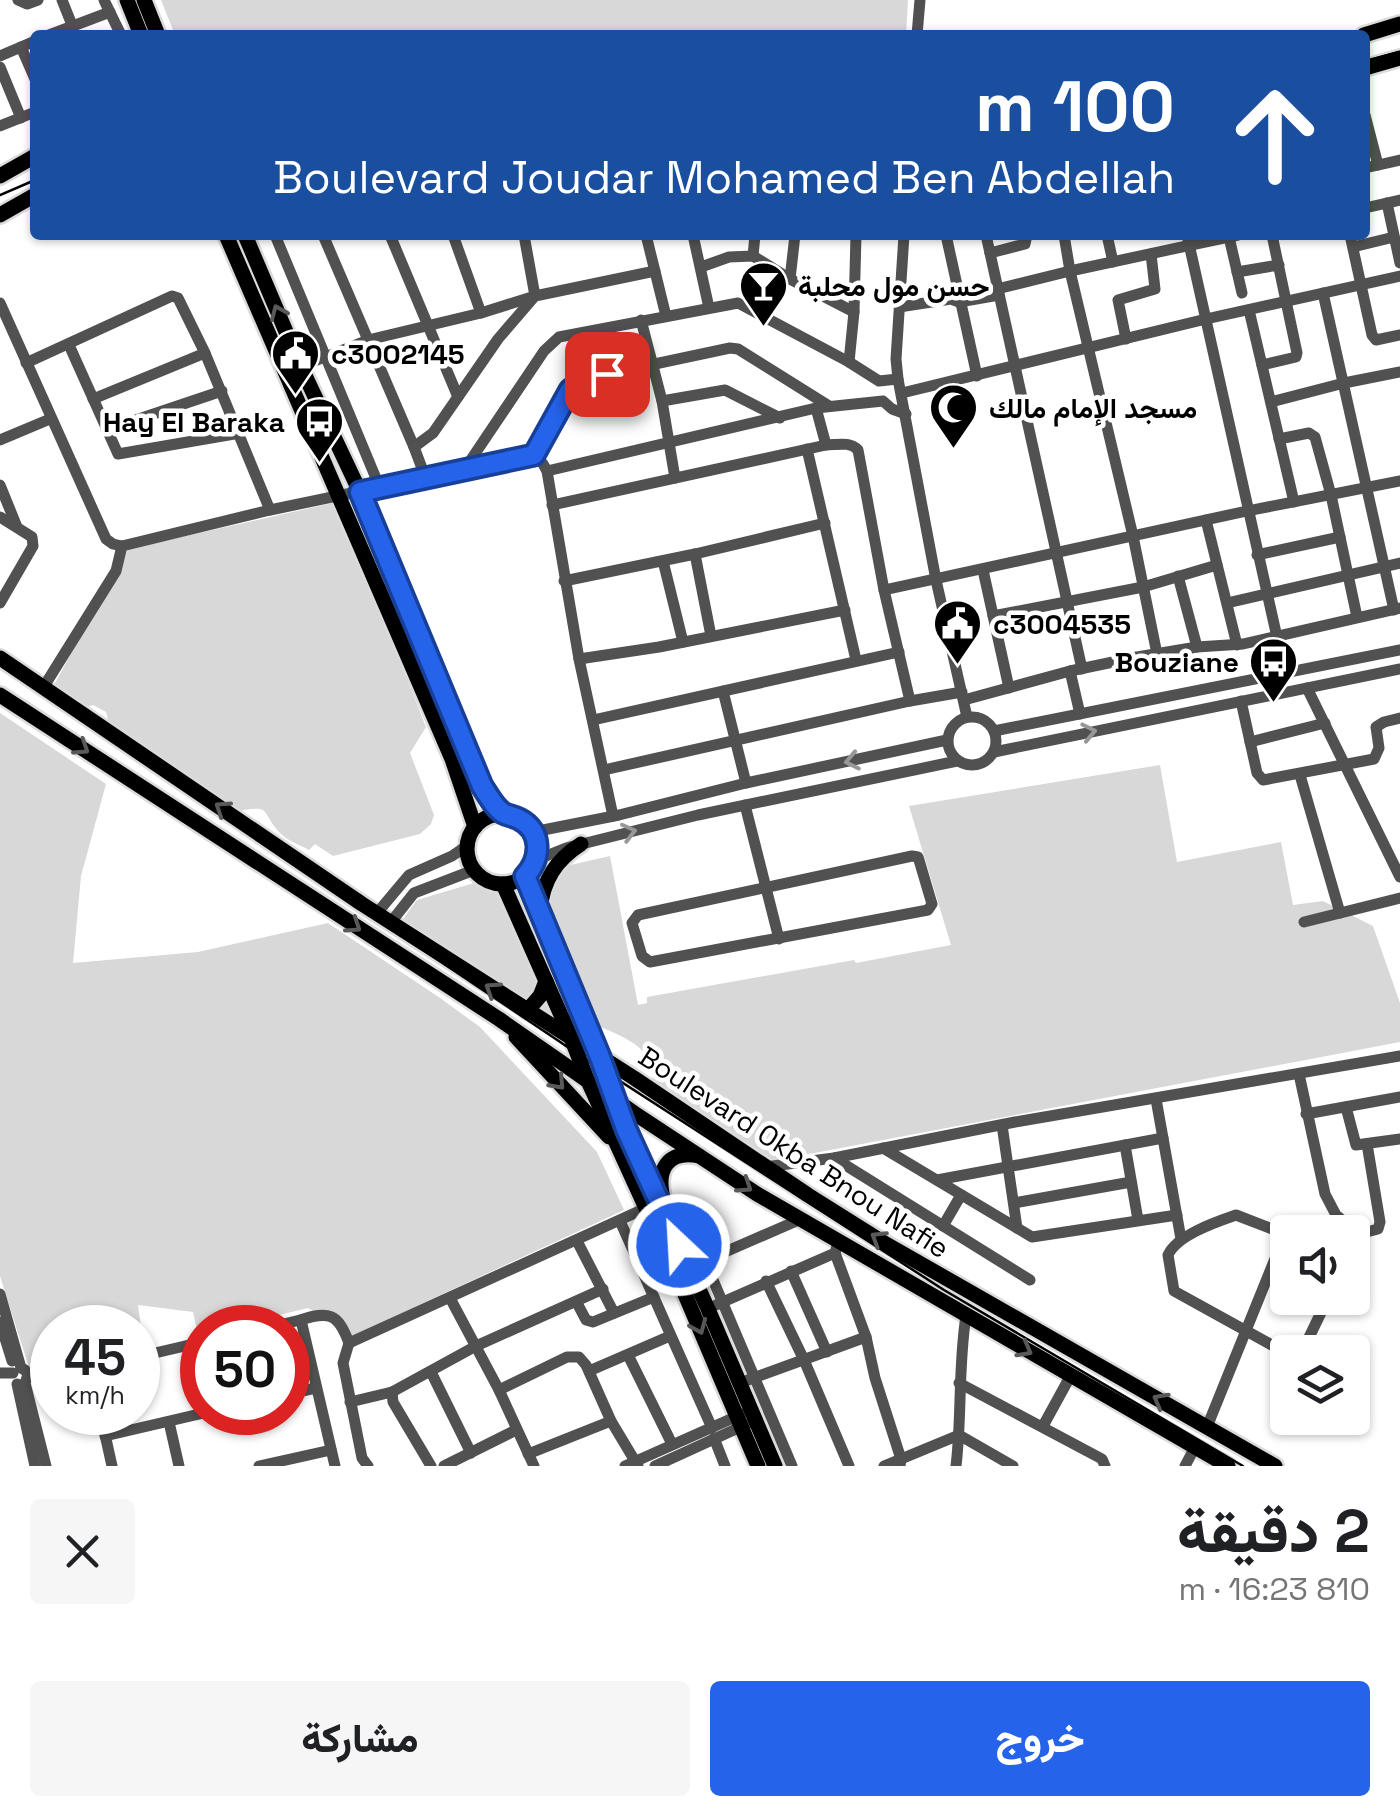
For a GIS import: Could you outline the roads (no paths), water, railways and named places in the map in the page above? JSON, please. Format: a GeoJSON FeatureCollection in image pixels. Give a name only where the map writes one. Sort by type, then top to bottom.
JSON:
{"type":"FeatureCollection","features":[{"type":"Feature","properties":{"kind":"main road"},"geometry":{"type":"LineString","coordinates":[[127,0],[139,30]]}},
{"type":"Feature","properties":{"kind":"main road"},"geometry":{"type":"LineString","coordinates":[[144,0],[156,30]]}},
{"type":"Feature","properties":{"kind":"main road"},"geometry":{"type":"LineString","coordinates":[[1370,33],[1400,24]]}},
{"type":"Feature","properties":{"kind":"main road"},"geometry":{"type":"LineString","coordinates":[[1370,67],[1400,58]]}},
{"type":"Feature","properties":{"kind":"main road"},"geometry":{"type":"LineString","coordinates":[[0,176],[30,159]]}},
{"type":"Feature","properties":{"kind":"main road"},"geometry":{"type":"LineString","coordinates":[[0,215],[30,199]]}},
{"type":"Feature","properties":{"kind":"main road"},"geometry":{"type":"LineString","coordinates":[[229,240],[360,492],[482,786],[504,814]]}},
{"type":"Feature","properties":{"kind":"main road"},"geometry":{"type":"LineString","coordinates":[[247,240],[339,496],[452,759],[475,827]]}},
{"type":"Feature","properties":{"kind":"main road","name":"Boulevard Okba Bnou Nafie"},"geometry":{"type":"LineString","coordinates":[[0,658],[384,918],[794,1186],[886,1244],[1275,1466]]}},
{"type":"Feature","properties":{"kind":"main road","name":"Boulevard Okba Bnou Nafie"},"geometry":{"type":"LineString","coordinates":[[0,695],[500,1020],[837,1246],[1228,1466]]}},
{"type":"Feature","properties":{"kind":"main road"},"geometry":{"type":"LineString","coordinates":[[504,814],[517,817],[533,832],[537,843],[536,860],[525,876],[503,884],[484,879],[474,870],[468,845],[475,827],[488,817],[504,814]]}},
{"type":"Feature","properties":{"kind":"main road"},"geometry":{"type":"LineString","coordinates":[[540,914],[546,880],[567,853],[581,844]]}},
{"type":"Feature","properties":{"kind":"main road"},"geometry":{"type":"LineString","coordinates":[[525,876],[622,1119],[664,1212],[697,1264],[746,1381],[745,1419],[758,1466]]}},
{"type":"Feature","properties":{"kind":"main road"},"geometry":{"type":"LineString","coordinates":[[503,884],[698,1324],[745,1419],[775,1466]]}},
{"type":"Feature","properties":{"kind":"main road"},"geometry":{"type":"LineString","coordinates":[[527,1011],[546,981]]}},
{"type":"Feature","properties":{"kind":"main road"},"geometry":{"type":"LineString","coordinates":[[500,1020],[618,1146]]}},
{"type":"Feature","properties":{"kind":"main road"},"geometry":{"type":"LineString","coordinates":[[664,1212],[659,1180],[664,1167],[680,1155],[700,1156]]}},
{"type":"Feature","properties":{"kind":"street"},"geometry":{"type":"LineString","coordinates":[[19,1],[27,4],[38,0]]}},
{"type":"Feature","properties":{"kind":"street"},"geometry":{"type":"LineString","coordinates":[[62,0],[72,26]]}},
{"type":"Feature","properties":{"kind":"street"},"geometry":{"type":"LineString","coordinates":[[917,30],[920,0]]}},
{"type":"Feature","properties":{"kind":"street"},"geometry":{"type":"LineString","coordinates":[[62,30],[107,6],[119,30]]}},
{"type":"Feature","properties":{"kind":"street"},"geometry":{"type":"LineString","coordinates":[[21,118],[1,55],[30,43]]}},
{"type":"Feature","properties":{"kind":"street"},"geometry":{"type":"LineString","coordinates":[[21,47],[30,68]]}},
{"type":"Feature","properties":{"kind":"street"},"geometry":{"type":"LineString","coordinates":[[0,126],[30,114]]}},
{"type":"Feature","properties":{"kind":"street"},"geometry":{"type":"LineString","coordinates":[[1372,167],[1400,160]]}},
{"type":"Feature","properties":{"kind":"street"},"geometry":{"type":"LineString","coordinates":[[1394,202],[1394,237],[1400,263]]}},
{"type":"Feature","properties":{"kind":"street"},"geometry":{"type":"LineString","coordinates":[[1370,239],[1394,237]]}},
{"type":"Feature","properties":{"kind":"street"},"geometry":{"type":"LineString","coordinates":[[277,240],[380,488]]}},
{"type":"Feature","properties":{"kind":"street"},"geometry":{"type":"LineString","coordinates":[[325,240],[426,479]]}},
{"type":"Feature","properties":{"kind":"street"},"geometry":{"type":"LineString","coordinates":[[392,240],[458,397]]}},
{"type":"Feature","properties":{"kind":"street"},"geometry":{"type":"LineString","coordinates":[[455,240],[482,313]]}},
{"type":"Feature","properties":{"kind":"street"},"geometry":{"type":"LineString","coordinates":[[525,240],[535,296]]}},
{"type":"Feature","properties":{"kind":"street"},"geometry":{"type":"LineString","coordinates":[[647,240],[666,316]]}},
{"type":"Feature","properties":{"kind":"street"},"geometry":{"type":"LineString","coordinates":[[694,240],[709,308]]}},
{"type":"Feature","properties":{"kind":"street"},"geometry":{"type":"LineString","coordinates":[[753,256],[755,240]]}},
{"type":"Feature","properties":{"kind":"street"},"geometry":{"type":"LineString","coordinates":[[790,279],[794,240]]}},
{"type":"Feature","properties":{"kind":"street"},"geometry":{"type":"LineString","coordinates":[[849,362],[856,240]]}},
{"type":"Feature","properties":{"kind":"street"},"geometry":{"type":"LineString","coordinates":[[904,240],[898,379],[967,718]]}},
{"type":"Feature","properties":{"kind":"street"},"geometry":{"type":"LineString","coordinates":[[947,240],[977,376]]}},
{"type":"Feature","properties":{"kind":"street"},"geometry":{"type":"LineString","coordinates":[[987,240],[1068,601],[1080,714]]}},
{"type":"Feature","properties":{"kind":"street"},"geometry":{"type":"LineString","coordinates":[[990,253],[1025,244],[1025,240]]}},
{"type":"Feature","properties":{"kind":"street"},"geometry":{"type":"LineString","coordinates":[[1065,240],[1156,654]]}},
{"type":"Feature","properties":{"kind":"street"},"geometry":{"type":"LineString","coordinates":[[1108,240],[1113,262]]}},
{"type":"Feature","properties":{"kind":"street"},"geometry":{"type":"LineString","coordinates":[[899,307],[951,298],[960,302],[1070,271],[1151,254],[1188,240],[1285,672]]}},
{"type":"Feature","properties":{"kind":"street"},"geometry":{"type":"LineString","coordinates":[[1234,240],[1242,294]]}},
{"type":"Feature","properties":{"kind":"street"},"geometry":{"type":"LineString","coordinates":[[1262,365],[1297,356],[1273,240]]}},
{"type":"Feature","properties":{"kind":"street"},"geometry":{"type":"LineString","coordinates":[[1352,241],[1374,338],[1400,335]]}},
{"type":"Feature","properties":{"kind":"street"},"geometry":{"type":"LineString","coordinates":[[1126,339],[1118,300],[1155,290],[1151,254]]}},
{"type":"Feature","properties":{"kind":"street"},"geometry":{"type":"LineString","coordinates":[[701,267],[729,257],[753,256],[854,312]]}},
{"type":"Feature","properties":{"kind":"street"},"geometry":{"type":"LineString","coordinates":[[1237,272],[1279,265]]}},
{"type":"Feature","properties":{"kind":"street"},"geometry":{"type":"LineString","coordinates":[[294,369],[368,340],[535,296],[655,271]]}},
{"type":"Feature","properties":{"kind":"street"},"geometry":{"type":"LineString","coordinates":[[902,392],[1398,276],[1400,292]]}},
{"type":"Feature","properties":{"kind":"street"},"geometry":{"type":"LineString","coordinates":[[604,770],[910,701],[1009,688],[1197,646],[1237,645],[1397,609],[1384,567],[1323,293]]}},
{"type":"Feature","properties":{"kind":"street"},"geometry":{"type":"LineString","coordinates":[[26,363],[172,296],[180,301],[205,353],[270,510]]}},
{"type":"Feature","properties":{"kind":"street"},"geometry":{"type":"LineString","coordinates":[[414,447],[433,433],[498,339],[535,296]]}},
{"type":"Feature","properties":{"kind":"street"},"geometry":{"type":"LineString","coordinates":[[0,303],[106,539],[122,546],[270,510],[534,455],[576,383],[720,349],[738,349],[822,407],[826,445]]}},
{"type":"Feature","properties":{"kind":"street"},"geometry":{"type":"LineString","coordinates":[[464,470],[551,343],[559,337],[640,320],[738,303],[879,381],[898,379]]}},
{"type":"Feature","properties":{"kind":"street"},"geometry":{"type":"LineString","coordinates":[[1249,310],[1294,502]]}},
{"type":"Feature","properties":{"kind":"street"},"geometry":{"type":"LineString","coordinates":[[640,320],[662,402],[675,478]]}},
{"type":"Feature","properties":{"kind":"street"},"geometry":{"type":"LineString","coordinates":[[69,345],[116,452],[124,455],[240,433]]}},
{"type":"Feature","properties":{"kind":"street"},"geometry":{"type":"LineString","coordinates":[[93,399],[205,353]]}},
{"type":"Feature","properties":{"kind":"street"},"geometry":{"type":"LineString","coordinates":[[1270,402],[1400,372]]}},
{"type":"Feature","properties":{"kind":"street"},"geometry":{"type":"LineString","coordinates":[[879,381],[883,401],[906,414]]}},
{"type":"Feature","properties":{"kind":"street"},"geometry":{"type":"LineString","coordinates":[[662,402],[726,390],[780,418]]}},
{"type":"Feature","properties":{"kind":"street"},"geometry":{"type":"LineString","coordinates":[[106,430],[222,392]]}},
{"type":"Feature","properties":{"kind":"street"},"geometry":{"type":"LineString","coordinates":[[546,472],[822,407],[883,401]]}},
{"type":"Feature","properties":{"kind":"street"},"geometry":{"type":"LineString","coordinates":[[0,440],[50,419]]}},
{"type":"Feature","properties":{"kind":"street"},"geometry":{"type":"LineString","coordinates":[[1280,439],[1313,434],[1331,494],[1356,616]]}},
{"type":"Feature","properties":{"kind":"street"},"geometry":{"type":"LineString","coordinates":[[552,505],[826,445],[850,444],[858,450],[910,701]]}},
{"type":"Feature","properties":{"kind":"street"},"geometry":{"type":"LineString","coordinates":[[808,449],[856,660]]}},
{"type":"Feature","properties":{"kind":"street"},"geometry":{"type":"LineString","coordinates":[[534,455],[546,472],[579,659],[613,816]]}},
{"type":"Feature","properties":{"kind":"street"},"geometry":{"type":"LineString","coordinates":[[884,590],[1400,481]]}},
{"type":"Feature","properties":{"kind":"street"},"geometry":{"type":"LineString","coordinates":[[0,485],[18,528]]}},
{"type":"Feature","properties":{"kind":"street"},"geometry":{"type":"LineString","coordinates":[[0,517],[32,537],[33,546],[2,595]]}},
{"type":"Feature","properties":{"kind":"street"},"geometry":{"type":"LineString","coordinates":[[1206,520],[1237,645]]}},
{"type":"Feature","properties":{"kind":"street"},"geometry":{"type":"LineString","coordinates":[[564,581],[825,523]]}},
{"type":"Feature","properties":{"kind":"street"},"geometry":{"type":"LineString","coordinates":[[1257,555],[1340,537]]}},
{"type":"Feature","properties":{"kind":"street"},"geometry":{"type":"LineString","coordinates":[[43,688],[116,571],[122,546]]}},
{"type":"Feature","properties":{"kind":"street"},"geometry":{"type":"LineString","coordinates":[[695,554],[711,636]]}},
{"type":"Feature","properties":{"kind":"street"},"geometry":{"type":"LineString","coordinates":[[663,560],[683,642]]}},
{"type":"Feature","properties":{"kind":"street"},"geometry":{"type":"LineString","coordinates":[[1226,603],[1400,563]]}},
{"type":"Feature","properties":{"kind":"street"},"geometry":{"type":"LineString","coordinates":[[993,616],[1143,586],[1217,565]]}},
{"type":"Feature","properties":{"kind":"street"},"geometry":{"type":"LineString","coordinates":[[983,570],[1009,688]]}},
{"type":"Feature","properties":{"kind":"street"},"geometry":{"type":"LineString","coordinates":[[1178,576],[1197,646]]}},
{"type":"Feature","properties":{"kind":"street"},"geometry":{"type":"LineString","coordinates":[[579,659],[845,610]]}},
{"type":"Feature","properties":{"kind":"street"},"geometry":{"type":"LineString","coordinates":[[994,731],[1400,650]]}},
{"type":"Feature","properties":{"kind":"street"},"geometry":{"type":"LineString","coordinates":[[593,720],[899,652]]}},
{"type":"Feature","properties":{"kind":"street"},"geometry":{"type":"LineString","coordinates":[[994,752],[1400,669]]}},
{"type":"Feature","properties":{"kind":"street"},"geometry":{"type":"LineString","coordinates":[[1307,688],[1400,877]]}},
{"type":"Feature","properties":{"kind":"street"},"geometry":{"type":"LineString","coordinates":[[723,690],[746,784]]}},
{"type":"Feature","properties":{"kind":"street"},"geometry":{"type":"LineString","coordinates":[[1241,701],[1257,773],[1263,780],[1374,759],[1379,748],[1376,727],[1400,718]]}},
{"type":"Feature","properties":{"kind":"street"},"geometry":{"type":"LineString","coordinates":[[536,860],[581,844],[745,804],[956,761],[973,766],[985,762],[996,745],[994,731],[983,720],[967,718],[954,725],[947,740],[956,761]]}},
{"type":"Feature","properties":{"kind":"street"},"geometry":{"type":"LineString","coordinates":[[1250,742],[1326,723]]}},
{"type":"Feature","properties":{"kind":"street"},"geometry":{"type":"LineString","coordinates":[[533,832],[947,740]]}},
{"type":"Feature","properties":{"kind":"street"},"geometry":{"type":"LineString","coordinates":[[1300,775],[1340,912]]}},
{"type":"Feature","properties":{"kind":"street"},"geometry":{"type":"LineString","coordinates":[[745,804],[779,939]]}},
{"type":"Feature","properties":{"kind":"street"},"geometry":{"type":"LineString","coordinates":[[384,918],[409,875],[468,845]]}},
{"type":"Feature","properties":{"kind":"street"},"geometry":{"type":"LineString","coordinates":[[918,856],[932,904],[928,910],[779,939],[650,962],[642,956],[632,923],[638,915],[768,887],[918,856]]}},
{"type":"Feature","properties":{"kind":"street"},"geometry":{"type":"LineString","coordinates":[[384,918],[414,892],[474,870]]}},
{"type":"Feature","properties":{"kind":"street"},"geometry":{"type":"LineString","coordinates":[[1304,922],[1400,898]]}},
{"type":"Feature","properties":{"kind":"street"},"geometry":{"type":"LineString","coordinates":[[765,1167],[834,1158],[1400,1056]]}},
{"type":"Feature","properties":{"kind":"street"},"geometry":{"type":"LineString","coordinates":[[1299,1074],[1325,1194],[1336,1215]]}},
{"type":"Feature","properties":{"kind":"street"},"geometry":{"type":"LineString","coordinates":[[1306,1114],[1400,1097]]}},
{"type":"Feature","properties":{"kind":"street"},"geometry":{"type":"LineString","coordinates":[[1156,1099],[1181,1239]]}},
{"type":"Feature","properties":{"kind":"street"},"geometry":{"type":"LineString","coordinates":[[1346,1108],[1356,1145],[1400,1138]]}},
{"type":"Feature","properties":{"kind":"street"},"geometry":{"type":"LineString","coordinates":[[1002,1125],[1017,1228]]}},
{"type":"Feature","properties":{"kind":"street"},"geometry":{"type":"LineString","coordinates":[[936,1180],[1163,1138]]}},
{"type":"Feature","properties":{"kind":"street"},"geometry":{"type":"LineString","coordinates":[[1367,1144],[1380,1222],[1378,1230],[1370,1232]]}},
{"type":"Feature","properties":{"kind":"street"},"geometry":{"type":"LineString","coordinates":[[1126,1145],[1138,1220]]}},
{"type":"Feature","properties":{"kind":"street"},"geometry":{"type":"LineString","coordinates":[[883,1148],[1036,1237],[1177,1216]]}},
{"type":"Feature","properties":{"kind":"street"},"geometry":{"type":"LineString","coordinates":[[834,1158],[1030,1280]]}},
{"type":"Feature","properties":{"kind":"street"},"geometry":{"type":"LineString","coordinates":[[794,1186],[804,1162]]}},
{"type":"Feature","properties":{"kind":"street"},"geometry":{"type":"LineString","coordinates":[[1014,1202],[1131,1182]]}},
{"type":"Feature","properties":{"kind":"street"},"geometry":{"type":"LineString","coordinates":[[942,1226],[961,1195]]}},
{"type":"Feature","properties":{"kind":"street"},"geometry":{"type":"LineString","coordinates":[[349,1343],[646,1208]]}},
{"type":"Feature","properties":{"kind":"street"},"geometry":{"type":"LineString","coordinates":[[1270,1228],[1236,1215],[1181,1239],[1168,1254],[1174,1291],[1270,1344]]}},
{"type":"Feature","properties":{"kind":"street"},"geometry":{"type":"LineString","coordinates":[[697,1264],[801,1219]]}},
{"type":"Feature","properties":{"kind":"street"},"geometry":{"type":"LineString","coordinates":[[620,1220],[726,1466]]}},
{"type":"Feature","properties":{"kind":"street"},"geometry":{"type":"LineString","coordinates":[[577,1241],[614,1312]]}},
{"type":"Feature","properties":{"kind":"street"},"geometry":{"type":"LineString","coordinates":[[715,1306],[837,1246],[900,1462]]}},
{"type":"Feature","properties":{"kind":"street"},"geometry":{"type":"LineString","coordinates":[[791,1271],[826,1352]]}},
{"type":"Feature","properties":{"kind":"street"},"geometry":{"type":"LineString","coordinates":[[1207,1427],[1270,1271]]}},
{"type":"Feature","properties":{"kind":"street"},"geometry":{"type":"LineString","coordinates":[[766,1281],[849,1466]]}},
{"type":"Feature","properties":{"kind":"street"},"geometry":{"type":"LineString","coordinates":[[350,1402],[392,1392],[476,1346],[603,1290]]}},
{"type":"Feature","properties":{"kind":"street"},"geometry":{"type":"LineString","coordinates":[[577,1303],[589,1322],[654,1296]]}},
{"type":"Feature","properties":{"kind":"street"},"geometry":{"type":"LineString","coordinates":[[450,1298],[531,1460],[612,1421]]}},
{"type":"Feature","properties":{"kind":"street"},"geometry":{"type":"LineString","coordinates":[[1,1300],[35,1466]]}},
{"type":"Feature","properties":{"kind":"street"},"geometry":{"type":"LineString","coordinates":[[956,1466],[966,1316]]}},
{"type":"Feature","properties":{"kind":"street"},"geometry":{"type":"LineString","coordinates":[[310,1317],[333,1317],[343,1326],[349,1343],[342,1364],[365,1462],[335,1465],[310,1361]]}},
{"type":"Feature","properties":{"kind":"street"},"geometry":{"type":"LineString","coordinates":[[0,1322],[46,1466]]}},
{"type":"Feature","properties":{"kind":"street"},"geometry":{"type":"LineString","coordinates":[[589,1371],[670,1336]]}},
{"type":"Feature","properties":{"kind":"street"},"geometry":{"type":"LineString","coordinates":[[792,1466],[746,1381],[866,1337]]}},
{"type":"Feature","properties":{"kind":"street"},"geometry":{"type":"LineString","coordinates":[[628,1355],[672,1444]]}},
{"type":"Feature","properties":{"kind":"street"},"geometry":{"type":"LineString","coordinates":[[499,1390],[568,1357],[579,1357],[632,1464],[672,1444],[713,1433]]}},
{"type":"Feature","properties":{"kind":"street"},"geometry":{"type":"LineString","coordinates":[[431,1372],[471,1453]]}},
{"type":"Feature","properties":{"kind":"street"},"geometry":{"type":"LineString","coordinates":[[1043,1426],[1071,1375]]}},
{"type":"Feature","properties":{"kind":"street"},"geometry":{"type":"LineString","coordinates":[[959,1383],[1043,1426],[1102,1460],[1105,1466]]}},
{"type":"Feature","properties":{"kind":"street"},"geometry":{"type":"LineString","coordinates":[[310,1389],[316,1388]]}},
{"type":"Feature","properties":{"kind":"street"},"geometry":{"type":"LineString","coordinates":[[392,1392],[393,1402],[429,1465]]}},
{"type":"Feature","properties":{"kind":"street"},"geometry":{"type":"LineString","coordinates":[[112,1466],[105,1436],[180,1419]]}},
{"type":"Feature","properties":{"kind":"street"},"geometry":{"type":"LineString","coordinates":[[655,1466],[745,1419]]}},
{"type":"Feature","properties":{"kind":"street"},"geometry":{"type":"LineString","coordinates":[[169,1422],[179,1466]]}},
{"type":"Feature","properties":{"kind":"street"},"geometry":{"type":"LineString","coordinates":[[444,1466],[516,1430]]}},
{"type":"Feature","properties":{"kind":"street"},"geometry":{"type":"LineString","coordinates":[[884,1466],[960,1435]]}},
{"type":"Feature","properties":{"kind":"street"},"geometry":{"type":"LineString","coordinates":[[960,1435],[1013,1466]]}},
{"type":"Feature","properties":{"kind":"street"},"geometry":{"type":"LineString","coordinates":[[1185,1466],[1195,1447]]}},
{"type":"Feature","properties":{"kind":"street"},"geometry":{"type":"LineString","coordinates":[[258,1466],[330,1450]]}},
{"type":"Feature","properties":{"kind":"tram line"},"geometry":{"type":"LineString","coordinates":[[1370,60],[1400,52]]}},
{"type":"Feature","properties":{"kind":"tram line"},"geometry":{"type":"LineString","coordinates":[[0,195],[30,182]]}},
{"type":"Feature","properties":{"kind":"tram line"},"geometry":{"type":"LineString","coordinates":[[0,665],[578,1054],[944,1290],[1243,1466]]}},
{"type":"Feature","properties":{"kind":"place","name":"حسن مول محلبة"},"geometry":{"type":"Point","coordinates":[763,328]}},
{"type":"Feature","properties":{"kind":"place","name":"c3002145"},"geometry":{"type":"Point","coordinates":[296,396]}},
{"type":"Feature","properties":{"kind":"place","name":"مسجد الإمام مالك"},"geometry":{"type":"Point","coordinates":[954,450]}},
{"type":"Feature","properties":{"kind":"place","name":"Hay El Baraka"},"geometry":{"type":"Point","coordinates":[320,464]}},
{"type":"Feature","properties":{"kind":"place","name":"c3004535"},"geometry":{"type":"Point","coordinates":[958,666]}},
{"type":"Feature","properties":{"kind":"place","name":"Bouziane"},"geometry":{"type":"Point","coordinates":[1274,704]}}]}
